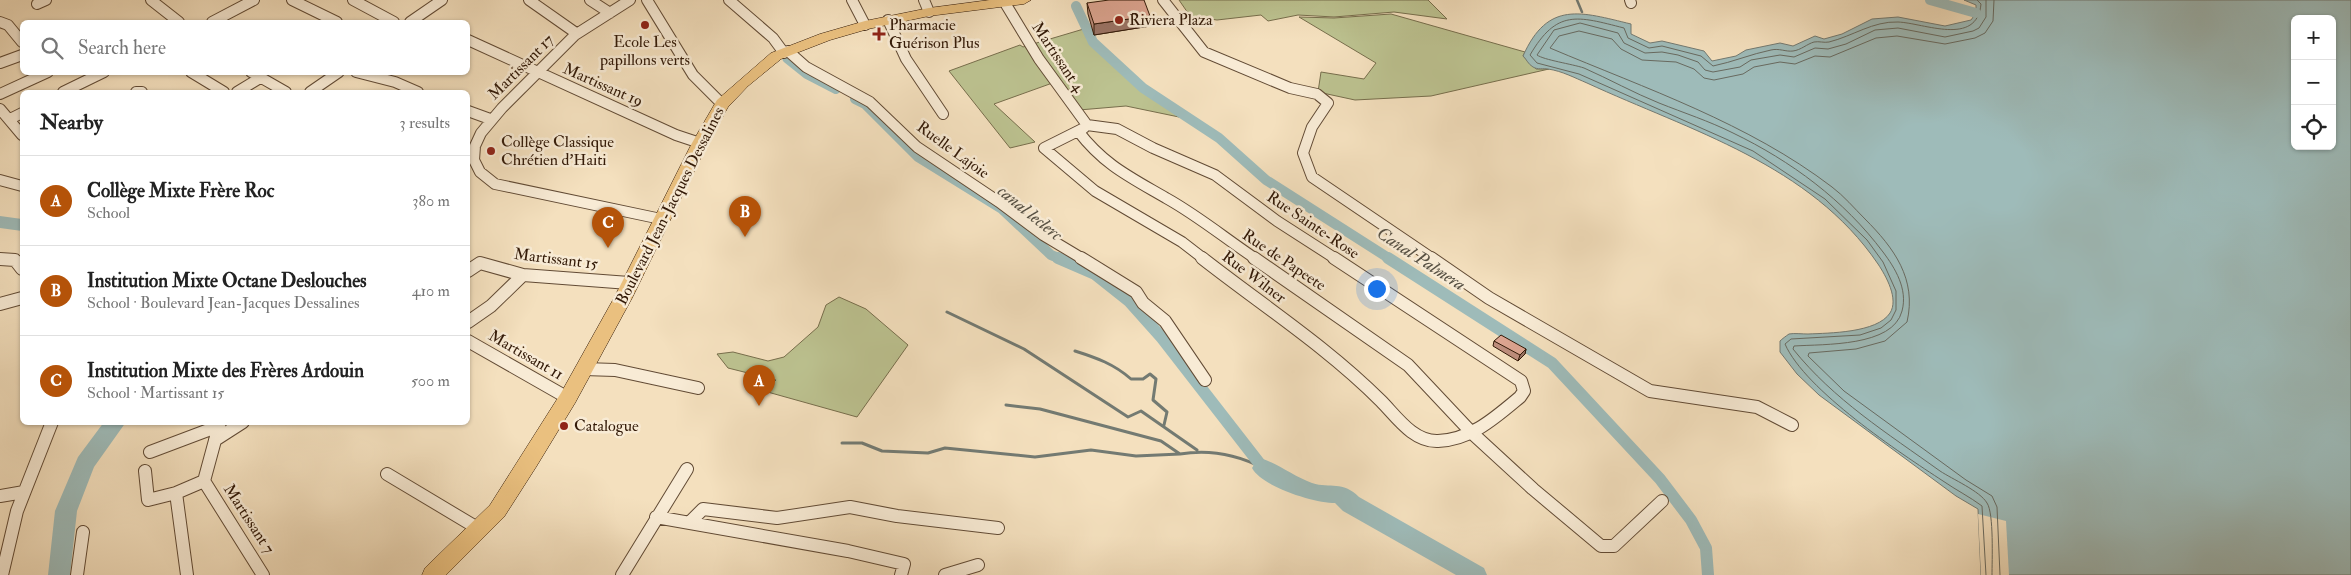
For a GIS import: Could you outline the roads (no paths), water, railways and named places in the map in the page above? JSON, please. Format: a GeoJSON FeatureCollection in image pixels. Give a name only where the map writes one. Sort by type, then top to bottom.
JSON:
{"type":"FeatureCollection","features":[{"type":"Feature","properties":{"kind":"main road","name":"Boulevard Jean-Jacques Dessalines"},"geometry":{"type":"LineString","coordinates":[[432,575],[496,511],[568,398],[629,284],[700,142],[722,104],[764,64],[786,52],[926,6],[1005,3],[1024,0]]}},
{"type":"Feature","properties":{"kind":"street"},"geometry":{"type":"LineString","coordinates":[[151,0],[176,20]]}},
{"type":"Feature","properties":{"kind":"street"},"geometry":{"type":"LineString","coordinates":[[216,20],[254,0]]}},
{"type":"Feature","properties":{"kind":"street"},"geometry":{"type":"LineString","coordinates":[[292,0],[333,20]]}},
{"type":"Feature","properties":{"kind":"street"},"geometry":{"type":"LineString","coordinates":[[353,0],[390,20]]}},
{"type":"Feature","properties":{"kind":"street"},"geometry":{"type":"LineString","coordinates":[[413,20],[442,0]]}},
{"type":"Feature","properties":{"kind":"street"},"geometry":{"type":"LineString","coordinates":[[529,0],[576,33]]}},
{"type":"Feature","properties":{"kind":"street"},"geometry":{"type":"LineString","coordinates":[[590,0],[610,13]]}},
{"type":"Feature","properties":{"kind":"street","name":"Martissant 17"},"geometry":{"type":"LineString","coordinates":[[630,0],[576,33],[539,73],[490,119],[471,146],[477,169],[483,177],[495,184],[661,219]]}},
{"type":"Feature","properties":{"kind":"street"},"geometry":{"type":"LineString","coordinates":[[647,0],[693,75],[722,104]]}},
{"type":"Feature","properties":{"kind":"street","name":"Ruelle Lajoie"},"geometry":{"type":"LineString","coordinates":[[729,0],[806,68],[870,102],[917,147],[999,202],[1043,235],[1136,292],[1143,303],[1165,321],[1205,380]]}},
{"type":"Feature","properties":{"kind":"street"},"geometry":{"type":"LineString","coordinates":[[852,0],[865,26]]}},
{"type":"Feature","properties":{"kind":"street"},"geometry":{"type":"LineString","coordinates":[[1163,0],[1204,52],[1290,88],[1317,94],[1328,104],[1312,127],[1303,153],[1312,177],[1489,298],[1650,391],[1757,407],[1792,425]]}},
{"type":"Feature","properties":{"kind":"street","name":"Martissant 4"},"geometry":{"type":"LineString","coordinates":[[1005,3],[1082,128]]}},
{"type":"Feature","properties":{"kind":"street"},"geometry":{"type":"LineString","coordinates":[[888,20],[906,59],[943,114]]}},
{"type":"Feature","properties":{"kind":"street"},"geometry":{"type":"LineString","coordinates":[[0,22],[8,26],[20,40]]}},
{"type":"Feature","properties":{"kind":"street","name":"Martissant 19"},"geometry":{"type":"LineString","coordinates":[[470,41],[676,136],[700,142]]}},
{"type":"Feature","properties":{"kind":"street"},"geometry":{"type":"LineString","coordinates":[[0,63],[20,56]]}},
{"type":"Feature","properties":{"kind":"street"},"geometry":{"type":"LineString","coordinates":[[0,94],[41,75]]}},
{"type":"Feature","properties":{"kind":"street"},"geometry":{"type":"LineString","coordinates":[[67,90],[98,75]]}},
{"type":"Feature","properties":{"kind":"street"},"geometry":{"type":"LineString","coordinates":[[195,75],[221,90]]}},
{"type":"Feature","properties":{"kind":"street"},"geometry":{"type":"LineString","coordinates":[[239,90],[256,75],[282,90]]}},
{"type":"Feature","properties":{"kind":"street"},"geometry":{"type":"LineString","coordinates":[[313,90],[334,75]]}},
{"type":"Feature","properties":{"kind":"street"},"geometry":{"type":"LineString","coordinates":[[368,75],[395,82],[413,90]]}},
{"type":"Feature","properties":{"kind":"street"},"geometry":{"type":"LineString","coordinates":[[0,109],[20,132]]}},
{"type":"Feature","properties":{"kind":"street"},"geometry":{"type":"LineString","coordinates":[[470,112],[490,119]]}},
{"type":"Feature","properties":{"kind":"street"},"geometry":{"type":"LineString","coordinates":[[10,120],[20,114]]}},
{"type":"Feature","properties":{"kind":"street","name":"Rue Wilner"},"geometry":{"type":"LineString","coordinates":[[1082,128],[1044,148],[1095,191],[1182,242],[1241,289],[1297,329],[1369,389],[1415,435],[1437,441],[1472,433]]}},
{"type":"Feature","properties":{"kind":"street","name":"Rue de Papeete"},"geometry":{"type":"LineString","coordinates":[[1082,128],[1093,152],[1108,164],[1167,198],[1408,365],[1472,433],[1533,489],[1601,546],[1614,546],[1662,501]]}},
{"type":"Feature","properties":{"kind":"street","name":"Rue Sainte-Rose"},"geometry":{"type":"LineString","coordinates":[[1082,128],[1117,129],[1153,148],[1214,175],[1277,221],[1520,381],[1524,391],[1520,397],[1484,426],[1472,433]]}},
{"type":"Feature","properties":{"kind":"street"},"geometry":{"type":"LineString","coordinates":[[0,180],[20,185]]}},
{"type":"Feature","properties":{"kind":"street"},"geometry":{"type":"LineString","coordinates":[[0,259],[15,260],[20,266]]}},
{"type":"Feature","properties":{"kind":"street"},"geometry":{"type":"LineString","coordinates":[[470,270],[480,262]]}},
{"type":"Feature","properties":{"kind":"street","name":"Martissant 15"},"geometry":{"type":"LineString","coordinates":[[480,262],[523,275],[629,284]]}},
{"type":"Feature","properties":{"kind":"street"},"geometry":{"type":"LineString","coordinates":[[470,321],[491,306],[523,275]]}},
{"type":"Feature","properties":{"kind":"street"},"geometry":{"type":"LineString","coordinates":[[0,304],[20,299]]}},
{"type":"Feature","properties":{"kind":"street","name":"Martissant 11"},"geometry":{"type":"LineString","coordinates":[[470,342],[568,398]]}},
{"type":"Feature","properties":{"kind":"street"},"geometry":{"type":"LineString","coordinates":[[584,369],[615,370],[698,388]]}},
{"type":"Feature","properties":{"kind":"street"},"geometry":{"type":"LineString","coordinates":[[2,575],[6,548],[24,492],[49,435],[51,425]]}},
{"type":"Feature","properties":{"kind":"street"},"geometry":{"type":"LineString","coordinates":[[150,452],[217,425]]}},
{"type":"Feature","properties":{"kind":"street"},"geometry":{"type":"LineString","coordinates":[[145,471],[148,500],[176,493],[204,481],[219,425]]}},
{"type":"Feature","properties":{"kind":"street"},"geometry":{"type":"LineString","coordinates":[[215,440],[238,425]]}},
{"type":"Feature","properties":{"kind":"street"},"geometry":{"type":"LineString","coordinates":[[622,575],[687,469]]}},
{"type":"Feature","properties":{"kind":"street"},"geometry":{"type":"LineString","coordinates":[[388,474],[479,529]]}},
{"type":"Feature","properties":{"kind":"street","name":"Martissant 7"},"geometry":{"type":"LineString","coordinates":[[204,481],[263,575]]}},
{"type":"Feature","properties":{"kind":"street"},"geometry":{"type":"LineString","coordinates":[[0,496],[24,492]]}},
{"type":"Feature","properties":{"kind":"street"},"geometry":{"type":"LineString","coordinates":[[176,493],[187,575]]}},
{"type":"Feature","properties":{"kind":"street"},"geometry":{"type":"LineString","coordinates":[[689,523],[703,509],[777,518],[850,507],[897,516],[998,528]]}},
{"type":"Feature","properties":{"kind":"street"},"geometry":{"type":"LineString","coordinates":[[656,517],[904,564],[901,575]]}},
{"type":"Feature","properties":{"kind":"street"},"geometry":{"type":"LineString","coordinates":[[77,575],[83,532]]}},
{"type":"Feature","properties":{"kind":"street"},"geometry":{"type":"LineString","coordinates":[[945,575],[978,565]]}},
{"type":"Feature","properties":{"kind":"water"},"geometry":{"type":"Polygon","coordinates":[[[1964,0],[2351,0],[2351,575],[1981,575],[1978,509],[1956,496],[1819,395],[1797,374],[1780,352],[1780,341],[1789,334],[1852,331],[1875,325],[1884,320],[1890,313],[1893,301],[1888,281],[1878,264],[1850,229],[1818,200],[1783,175],[1746,154],[1707,135],[1568,75],[1553,70],[1535,68],[1523,56],[1533,38],[1543,26],[1555,18],[1568,14],[1597,16],[1631,24],[1631,34],[1650,43],[1662,41],[1704,51],[1712,61],[1736,56],[1746,50],[1780,43],[1793,46],[1815,36],[1824,39],[1842,34],[1872,19],[1898,17],[1945,26],[1971,20],[1976,13],[1976,5],[1964,0]]]}},
{"type":"Feature","properties":{"kind":"waterway"},"geometry":{"type":"LineString","coordinates":[[1577,0],[1582,12]]}},
{"type":"Feature","properties":{"kind":"waterway"},"geometry":{"type":"LineString","coordinates":[[1930,0],[1976,13]]}},
{"type":"Feature","properties":{"kind":"waterway","name":"Canal Palmera"},"geometry":{"type":"LineString","coordinates":[[1076,6],[1093,42],[1143,88],[1219,138],[1266,180],[1390,259]]}},
{"type":"Feature","properties":{"kind":"waterway","name":"canal leclerc"},"geometry":{"type":"LineString","coordinates":[[787,58],[807,74],[836,89]]}},
{"type":"Feature","properties":{"kind":"waterway","name":"canal leclerc"},"geometry":{"type":"LineString","coordinates":[[855,99],[865,104],[918,157],[1002,209],[1051,255],[1061,259]]}},
{"type":"Feature","properties":{"kind":"waterway"},"geometry":{"type":"LineString","coordinates":[[0,222],[20,225]]}},
{"type":"Feature","properties":{"kind":"waterway","name":"canal leclerc"},"geometry":{"type":"LineString","coordinates":[[1058,258],[1095,274],[1129,301],[1162,338],[1263,468]]}},
{"type":"Feature","properties":{"kind":"waterway","name":"Canal Palmera"},"geometry":{"type":"LineString","coordinates":[[1388,258],[1552,363],[1660,479],[1691,520],[1706,548],[1708,575]]}},
{"type":"Feature","properties":{"kind":"waterway"},"geometry":{"type":"LineString","coordinates":[[947,312],[1024,349],[1128,417],[1141,411],[1197,450]]}},
{"type":"Feature","properties":{"kind":"waterway"},"geometry":{"type":"LineString","coordinates":[[1075,351],[1105,362],[1131,379],[1143,379],[1150,374],[1156,379],[1153,400],[1167,412],[1164,425]]}},
{"type":"Feature","properties":{"kind":"waterway"},"geometry":{"type":"LineString","coordinates":[[1006,405],[1040,409],[1161,441],[1180,454]]}},
{"type":"Feature","properties":{"kind":"waterway"},"geometry":{"type":"LineString","coordinates":[[59,575],[66,511],[85,463],[114,425]]}},
{"type":"Feature","properties":{"kind":"waterway"},"geometry":{"type":"LineString","coordinates":[[842,443],[862,443],[882,451],[928,453],[945,448],[1035,457],[1091,450],[1136,456],[1180,454]]}},
{"type":"Feature","properties":{"kind":"waterway"},"geometry":{"type":"LineString","coordinates":[[1180,454],[1202,452],[1223,454],[1243,459],[1263,468]]}},
{"type":"Feature","properties":{"kind":"waterway"},"geometry":{"type":"LineString","coordinates":[[1263,468],[1296,486],[1310,491],[1342,496],[1351,504],[1476,575]]}},
{"type":"Feature","properties":{"kind":"place","name":"Riviera Plaza"},"geometry":{"type":"Point","coordinates":[1119,20]}},
{"type":"Feature","properties":{"kind":"place","name":"Ecole Les papillons verts"},"geometry":{"type":"Point","coordinates":[645,25]}},
{"type":"Feature","properties":{"kind":"place","name":"Pharmacie Guérison Plus"},"geometry":{"type":"Point","coordinates":[879,34]}},
{"type":"Feature","properties":{"kind":"place","name":"Collège Classique Chrétien d'Haiti"},"geometry":{"type":"Point","coordinates":[491,151]}},
{"type":"Feature","properties":{"kind":"place","name":"Institution Mixte Octane Deslouches"},"geometry":{"type":"Point","coordinates":[745,237]}},
{"type":"Feature","properties":{"kind":"place","name":"Institution Mixte des Frères Ardouin"},"geometry":{"type":"Point","coordinates":[608,248]}},
{"type":"Feature","properties":{"kind":"place","name":"Collège Mixte Frère Roc"},"geometry":{"type":"Point","coordinates":[759,406]}},
{"type":"Feature","properties":{"kind":"place","name":"Catalogue"},"geometry":{"type":"Point","coordinates":[564,426]}}]}
